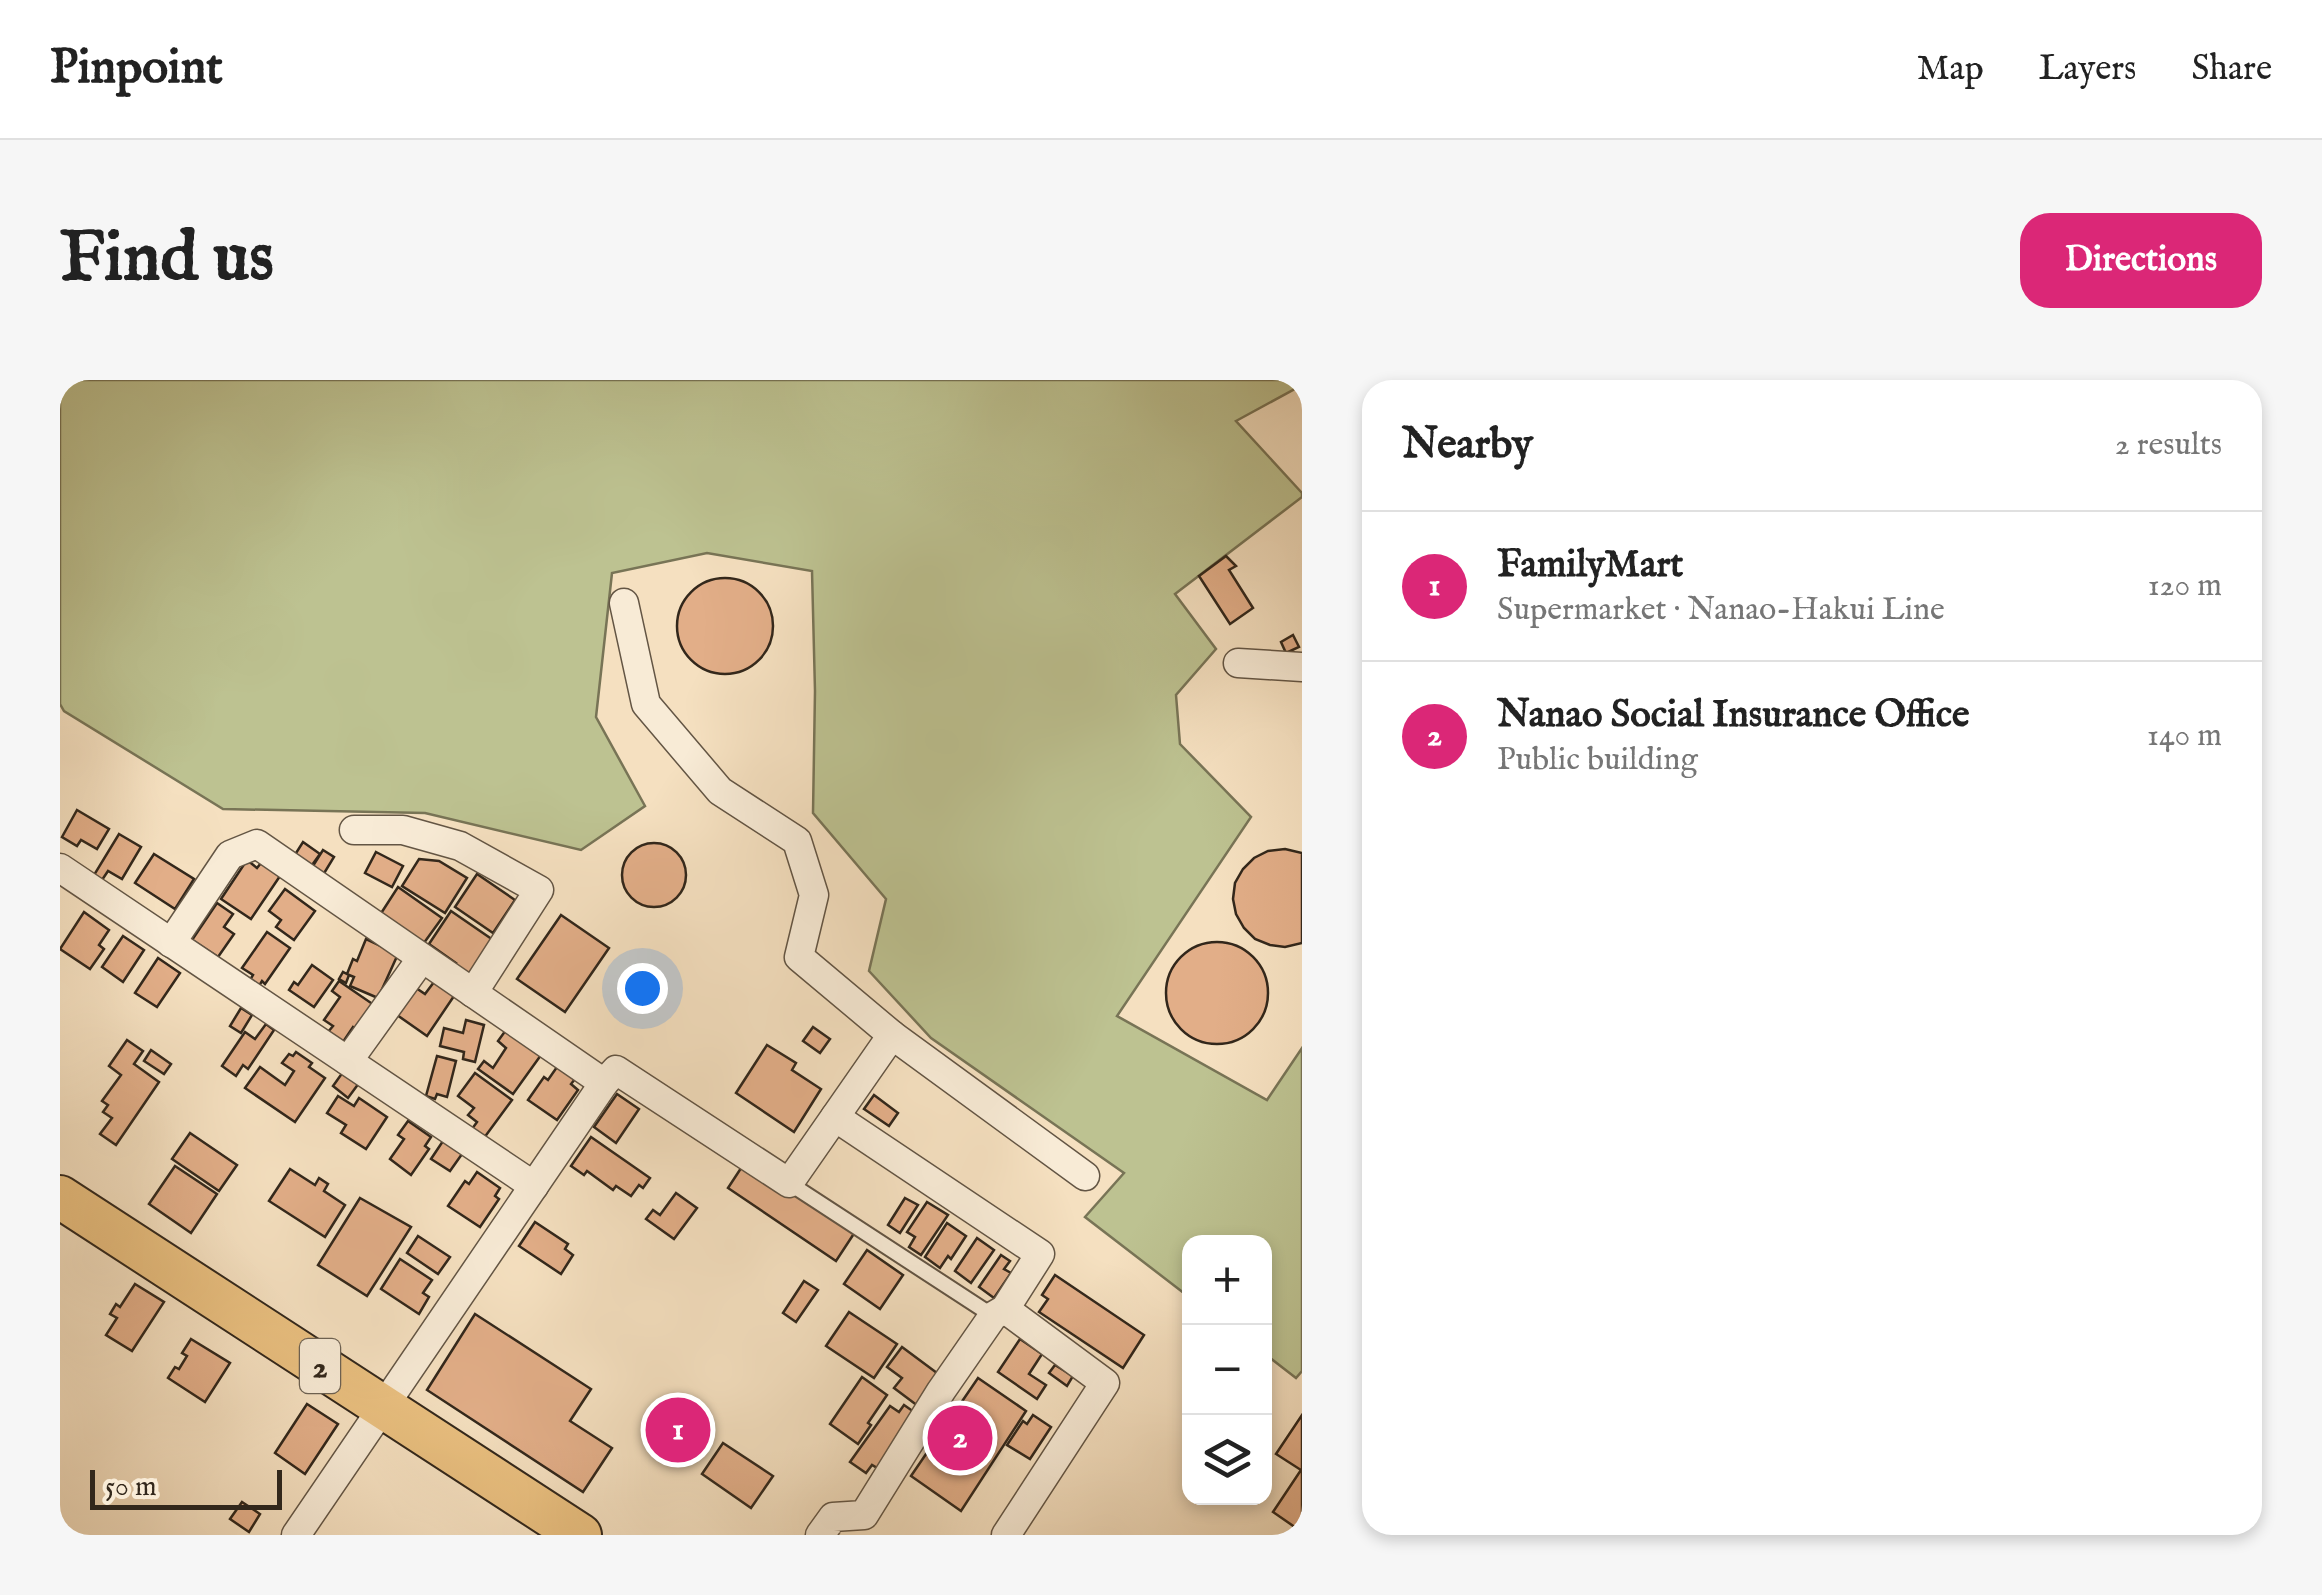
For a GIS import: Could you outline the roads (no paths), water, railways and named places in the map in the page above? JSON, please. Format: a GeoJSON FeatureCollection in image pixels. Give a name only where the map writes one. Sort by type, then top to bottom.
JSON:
{"type":"FeatureCollection","features":[{"type":"Feature","properties":{"kind":"main road","name":"2"},"geometry":{"type":"LineString","coordinates":[[60,1197],[580,1535]]}},
{"type":"Feature","properties":{"kind":"street"},"geometry":{"type":"LineString","coordinates":[[624,603],[646,704],[720,791],[797,841],[814,895],[799,957],[892,1035],[1085,1176]]}},
{"type":"Feature","properties":{"kind":"street"},"geometry":{"type":"LineString","coordinates":[[1238,663],[1302,667]]}},
{"type":"Feature","properties":{"kind":"street"},"geometry":{"type":"LineString","coordinates":[[354,830],[403,830],[460,846],[540,890],[473,993]]}},
{"type":"Feature","properties":{"kind":"street"},"geometry":{"type":"LineString","coordinates":[[171,943],[230,855],[257,844],[604,1084]]}},
{"type":"Feature","properties":{"kind":"street"},"geometry":{"type":"LineString","coordinates":[[60,868],[534,1186]]}},
{"type":"Feature","properties":{"kind":"street"},"geometry":{"type":"LineString","coordinates":[[348,1061],[422,958]]}},
{"type":"Feature","properties":{"kind":"street"},"geometry":{"type":"LineString","coordinates":[[296,1535],[616,1070],[789,1182],[892,1035]]}},
{"type":"Feature","properties":{"kind":"street"},"geometry":{"type":"LineString","coordinates":[[820,1535],[833,1516],[864,1515],[941,1391],[1040,1254],[835,1117]]}},
{"type":"Feature","properties":{"kind":"street"},"geometry":{"type":"LineString","coordinates":[[999,1312],[1105,1383],[1006,1535]]}},
{"type":"Feature","properties":{"kind":"lane"},"geometry":{"type":"LineString","coordinates":[[789,1182],[999,1312]]}},
{"type":"Feature","properties":{"kind":"place","name":"FamilyMart"},"geometry":{"type":"Point","coordinates":[678,1430]}},
{"type":"Feature","properties":{"kind":"place","name":"Nanao Social Insurance Office"},"geometry":{"type":"Point","coordinates":[960,1438]}}]}
